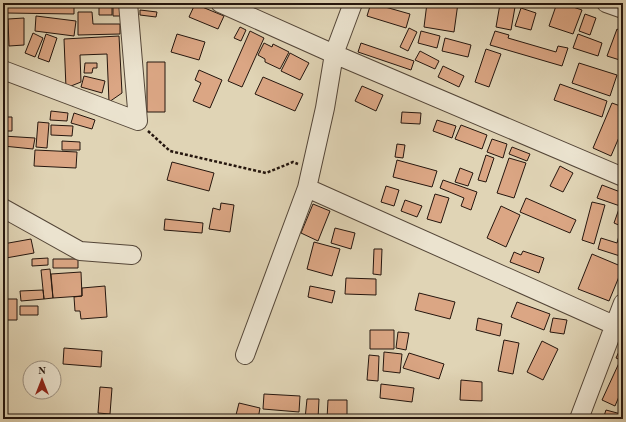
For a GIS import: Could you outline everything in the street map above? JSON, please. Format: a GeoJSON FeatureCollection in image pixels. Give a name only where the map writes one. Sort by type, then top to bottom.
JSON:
{"type":"FeatureCollection","features":[{"type":"Feature","properties":{"kind":"street"},"geometry":{"type":"LineString","coordinates":[[3,70],[138,121],[128,3]]}},
{"type":"Feature","properties":{"kind":"street"},"geometry":{"type":"LineString","coordinates":[[220,3],[334,54],[623,177]]}},
{"type":"Feature","properties":{"kind":"street"},"geometry":{"type":"LineString","coordinates":[[245,355],[308,188],[334,54],[353,3]]}},
{"type":"Feature","properties":{"kind":"street"},"geometry":{"type":"LineString","coordinates":[[606,3],[623,9]]}},
{"type":"Feature","properties":{"kind":"street"},"geometry":{"type":"LineString","coordinates":[[308,188],[619,327]]}},
{"type":"Feature","properties":{"kind":"street"},"geometry":{"type":"LineString","coordinates":[[3,208],[80,251],[132,255]]}},
{"type":"Feature","properties":{"kind":"street"},"geometry":{"type":"LineString","coordinates":[[579,419],[619,327],[623,303]]}},
{"type":"Feature","properties":{"kind":"path"},"geometry":{"type":"LineString","coordinates":[[138,121],[170,151],[266,174],[293,162],[312,169]]}},
{"type":"Feature","properties":{"kind":"building"},"geometry":{"type":"Polygon","coordinates":[[[3,3],[6,3],[6,18],[3,18],[3,3]]]}},
{"type":"Feature","properties":{"kind":"building"},"geometry":{"type":"Polygon","coordinates":[[[6,3],[74,3],[74,14],[6,13],[6,3]]]}},
{"type":"Feature","properties":{"kind":"building"},"geometry":{"type":"Polygon","coordinates":[[[99,3],[112,3],[112,15],[99,15],[99,3]]]}},
{"type":"Feature","properties":{"kind":"building"},"geometry":{"type":"Polygon","coordinates":[[[371,3],[410,14],[406,28],[367,16],[371,3]]]}},
{"type":"Feature","properties":{"kind":"building"},"geometry":{"type":"Polygon","coordinates":[[[427,3],[458,3],[454,32],[424,27],[427,3]]]}},
{"type":"Feature","properties":{"kind":"building"},"geometry":{"type":"Polygon","coordinates":[[[557,3],[582,10],[573,34],[549,26],[557,3]]]}},
{"type":"Feature","properties":{"kind":"building"},"geometry":{"type":"Polygon","coordinates":[[[113,4],[121,4],[121,16],[113,16],[113,4]]]}},
{"type":"Feature","properties":{"kind":"building"},"geometry":{"type":"Polygon","coordinates":[[[195,4],[224,16],[218,29],[189,17],[195,4]]]}},
{"type":"Feature","properties":{"kind":"building"},"geometry":{"type":"Polygon","coordinates":[[[500,4],[515,7],[511,30],[496,27],[500,4]]]}},
{"type":"Feature","properties":{"kind":"building"},"geometry":{"type":"Polygon","coordinates":[[[521,8],[536,13],[531,30],[515,26],[521,8]]]}},
{"type":"Feature","properties":{"kind":"building"},"geometry":{"type":"Polygon","coordinates":[[[140,10],[157,12],[156,17],[140,15],[140,10]]]}},
{"type":"Feature","properties":{"kind":"building"},"geometry":{"type":"Polygon","coordinates":[[[78,12],[92,12],[93,24],[120,24],[120,34],[78,35],[78,12]]]}},
{"type":"Feature","properties":{"kind":"building"},"geometry":{"type":"Polygon","coordinates":[[[585,14],[596,18],[590,35],[579,31],[585,14]]]}},
{"type":"Feature","properties":{"kind":"building"},"geometry":{"type":"Polygon","coordinates":[[[36,16],[76,21],[74,36],[35,31],[36,16]]]}},
{"type":"Feature","properties":{"kind":"building"},"geometry":{"type":"Polygon","coordinates":[[[24,18],[24,45],[9,46],[8,19],[24,18]]]}},
{"type":"Feature","properties":{"kind":"building"},"geometry":{"type":"Polygon","coordinates":[[[240,27],[246,30],[241,41],[234,38],[240,27]]]}},
{"type":"Feature","properties":{"kind":"building"},"geometry":{"type":"Polygon","coordinates":[[[409,28],[417,32],[408,51],[400,47],[409,28]]]}},
{"type":"Feature","properties":{"kind":"building"},"geometry":{"type":"Polygon","coordinates":[[[617,29],[623,32],[623,61],[607,56],[617,29]]]}},
{"type":"Feature","properties":{"kind":"building"},"geometry":{"type":"Polygon","coordinates":[[[250,31],[264,38],[242,87],[228,81],[250,31]]]}},
{"type":"Feature","properties":{"kind":"building"},"geometry":{"type":"Polygon","coordinates":[[[421,31],[440,36],[437,48],[418,43],[421,31]]]}},
{"type":"Feature","properties":{"kind":"building"},"geometry":{"type":"Polygon","coordinates":[[[495,31],[509,35],[508,38],[556,52],[558,46],[568,48],[562,66],[490,45],[495,31]]]}},
{"type":"Feature","properties":{"kind":"building"},"geometry":{"type":"Polygon","coordinates":[[[33,33],[43,38],[35,57],[25,53],[33,33]]]}},
{"type":"Feature","properties":{"kind":"building"},"geometry":{"type":"Polygon","coordinates":[[[46,34],[57,38],[49,62],[38,58],[46,34]]]}},
{"type":"Feature","properties":{"kind":"building"},"geometry":{"type":"Polygon","coordinates":[[[177,34],[205,42],[199,60],[171,52],[177,34]]]}},
{"type":"Feature","properties":{"kind":"building"},"geometry":{"type":"Polygon","coordinates":[[[578,34],[602,43],[598,56],[573,48],[578,34]]]}},
{"type":"Feature","properties":{"kind":"building"},"geometry":{"type":"Polygon","coordinates":[[[119,36],[122,93],[109,102],[107,54],[80,55],[81,82],[66,88],[64,39],[119,36]]]}},
{"type":"Feature","properties":{"kind":"building"},"geometry":{"type":"Polygon","coordinates":[[[445,38],[471,45],[468,57],[442,51],[445,38]]]}},
{"type":"Feature","properties":{"kind":"building"},"geometry":{"type":"Polygon","coordinates":[[[264,43],[272,47],[273,44],[289,52],[280,69],[265,62],[265,59],[258,55],[264,43]]]}},
{"type":"Feature","properties":{"kind":"building"},"geometry":{"type":"Polygon","coordinates":[[[361,43],[414,61],[411,70],[358,52],[361,43]]]}},
{"type":"Feature","properties":{"kind":"building"},"geometry":{"type":"Polygon","coordinates":[[[486,49],[501,54],[489,87],[475,82],[486,49]]]}},
{"type":"Feature","properties":{"kind":"building"},"geometry":{"type":"Polygon","coordinates":[[[420,51],[439,61],[435,69],[415,60],[420,51]]]}},
{"type":"Feature","properties":{"kind":"building"},"geometry":{"type":"Polygon","coordinates":[[[290,53],[309,63],[300,80],[281,71],[290,53]]]}},
{"type":"Feature","properties":{"kind":"building"},"geometry":{"type":"Polygon","coordinates":[[[147,62],[165,62],[165,112],[147,112],[147,62]]]}},
{"type":"Feature","properties":{"kind":"building"},"geometry":{"type":"Polygon","coordinates":[[[85,63],[97,63],[97,68],[93,68],[92,73],[84,73],[85,63]]]}},
{"type":"Feature","properties":{"kind":"building"},"geometry":{"type":"Polygon","coordinates":[[[579,63],[617,75],[610,96],[572,83],[579,63]]]}},
{"type":"Feature","properties":{"kind":"building"},"geometry":{"type":"Polygon","coordinates":[[[443,66],[464,76],[459,87],[438,77],[443,66]]]}},
{"type":"Feature","properties":{"kind":"building"},"geometry":{"type":"Polygon","coordinates":[[[199,70],[222,80],[210,108],[193,101],[201,83],[195,80],[199,70]]]}},
{"type":"Feature","properties":{"kind":"building"},"geometry":{"type":"Polygon","coordinates":[[[84,76],[105,81],[102,93],[81,87],[84,76]]]}},
{"type":"Feature","properties":{"kind":"building"},"geometry":{"type":"Polygon","coordinates":[[[263,77],[303,94],[295,111],[255,94],[263,77]]]}},
{"type":"Feature","properties":{"kind":"building"},"geometry":{"type":"Polygon","coordinates":[[[560,84],[607,101],[602,117],[554,100],[560,84]]]}},
{"type":"Feature","properties":{"kind":"building"},"geometry":{"type":"Polygon","coordinates":[[[362,86],[383,95],[376,111],[355,101],[362,86]]]}},
{"type":"Feature","properties":{"kind":"building"},"geometry":{"type":"Polygon","coordinates":[[[612,103],[623,107],[623,128],[611,156],[593,148],[612,103]]]}},
{"type":"Feature","properties":{"kind":"building"},"geometry":{"type":"Polygon","coordinates":[[[51,111],[68,113],[67,121],[50,120],[51,111]]]}},
{"type":"Feature","properties":{"kind":"building"},"geometry":{"type":"Polygon","coordinates":[[[402,112],[421,113],[420,124],[401,123],[402,112]]]}},
{"type":"Feature","properties":{"kind":"building"},"geometry":{"type":"Polygon","coordinates":[[[74,113],[95,120],[92,129],[71,123],[74,113]]]}},
{"type":"Feature","properties":{"kind":"building"},"geometry":{"type":"Polygon","coordinates":[[[3,117],[12,117],[12,131],[3,131],[3,117]]]}},
{"type":"Feature","properties":{"kind":"building"},"geometry":{"type":"Polygon","coordinates":[[[437,120],[456,126],[452,138],[433,131],[437,120]]]}},
{"type":"Feature","properties":{"kind":"building"},"geometry":{"type":"Polygon","coordinates":[[[38,122],[49,123],[47,148],[36,147],[38,122]]]}},
{"type":"Feature","properties":{"kind":"building"},"geometry":{"type":"Polygon","coordinates":[[[51,125],[73,126],[72,136],[51,135],[51,125]]]}},
{"type":"Feature","properties":{"kind":"building"},"geometry":{"type":"Polygon","coordinates":[[[461,125],[487,135],[482,149],[455,139],[461,125]]]}},
{"type":"Feature","properties":{"kind":"building"},"geometry":{"type":"Polygon","coordinates":[[[3,136],[35,138],[33,149],[3,146],[3,136]]]}},
{"type":"Feature","properties":{"kind":"building"},"geometry":{"type":"Polygon","coordinates":[[[492,139],[507,144],[503,158],[487,152],[492,139]]]}},
{"type":"Feature","properties":{"kind":"building"},"geometry":{"type":"Polygon","coordinates":[[[62,141],[80,142],[80,150],[62,150],[62,141]]]}},
{"type":"Feature","properties":{"kind":"building"},"geometry":{"type":"Polygon","coordinates":[[[397,144],[405,145],[403,158],[395,157],[397,144]]]}},
{"type":"Feature","properties":{"kind":"building"},"geometry":{"type":"Polygon","coordinates":[[[512,147],[530,154],[527,161],[509,154],[512,147]]]}},
{"type":"Feature","properties":{"kind":"building"},"geometry":{"type":"Polygon","coordinates":[[[35,150],[77,152],[76,168],[34,166],[35,150]]]}},
{"type":"Feature","properties":{"kind":"building"},"geometry":{"type":"Polygon","coordinates":[[[486,155],[494,158],[486,182],[478,180],[486,155]]]}},
{"type":"Feature","properties":{"kind":"building"},"geometry":{"type":"Polygon","coordinates":[[[509,158],[526,163],[514,198],[497,193],[509,158]]]}},
{"type":"Feature","properties":{"kind":"building"},"geometry":{"type":"Polygon","coordinates":[[[397,160],[437,171],[432,187],[393,177],[397,160]]]}},
{"type":"Feature","properties":{"kind":"building"},"geometry":{"type":"Polygon","coordinates":[[[172,162],[214,173],[209,191],[167,180],[172,162]]]}},
{"type":"Feature","properties":{"kind":"building"},"geometry":{"type":"Polygon","coordinates":[[[560,166],[573,173],[563,192],[550,186],[560,166]]]}},
{"type":"Feature","properties":{"kind":"building"},"geometry":{"type":"Polygon","coordinates":[[[460,168],[473,173],[468,186],[455,182],[460,168]]]}},
{"type":"Feature","properties":{"kind":"building"},"geometry":{"type":"Polygon","coordinates":[[[443,180],[477,192],[471,210],[461,206],[464,198],[440,188],[443,180]]]}},
{"type":"Feature","properties":{"kind":"building"},"geometry":{"type":"Polygon","coordinates":[[[602,185],[623,193],[623,227],[614,223],[620,206],[597,198],[602,185]]]}},
{"type":"Feature","properties":{"kind":"building"},"geometry":{"type":"Polygon","coordinates":[[[386,186],[399,190],[394,206],[381,202],[386,186]]]}},
{"type":"Feature","properties":{"kind":"building"},"geometry":{"type":"Polygon","coordinates":[[[435,194],[449,198],[441,223],[427,219],[435,194]]]}},
{"type":"Feature","properties":{"kind":"building"},"geometry":{"type":"Polygon","coordinates":[[[526,198],[576,220],[570,233],[520,212],[526,198]]]}},
{"type":"Feature","properties":{"kind":"building"},"geometry":{"type":"Polygon","coordinates":[[[405,200],[422,206],[417,217],[401,211],[405,200]]]}},
{"type":"Feature","properties":{"kind":"building"},"geometry":{"type":"Polygon","coordinates":[[[592,202],[605,205],[594,244],[582,240],[592,202]]]}},
{"type":"Feature","properties":{"kind":"building"},"geometry":{"type":"Polygon","coordinates":[[[221,203],[234,205],[230,232],[209,229],[213,208],[220,210],[221,203]]]}},
{"type":"Feature","properties":{"kind":"building"},"geometry":{"type":"Polygon","coordinates":[[[313,204],[330,211],[318,241],[301,233],[313,204]]]}},
{"type":"Feature","properties":{"kind":"building"},"geometry":{"type":"Polygon","coordinates":[[[501,206],[520,215],[506,247],[487,238],[501,206]]]}},
{"type":"Feature","properties":{"kind":"building"},"geometry":{"type":"Polygon","coordinates":[[[165,219],[203,223],[202,233],[164,230],[165,219]]]}},
{"type":"Feature","properties":{"kind":"building"},"geometry":{"type":"Polygon","coordinates":[[[335,228],[355,233],[351,249],[331,243],[335,228]]]}},
{"type":"Feature","properties":{"kind":"building"},"geometry":{"type":"Polygon","coordinates":[[[620,232],[623,232],[623,257],[598,249],[601,238],[617,243],[620,232]]]}},
{"type":"Feature","properties":{"kind":"building"},"geometry":{"type":"Polygon","coordinates":[[[31,239],[34,253],[6,258],[3,244],[31,239]]]}},
{"type":"Feature","properties":{"kind":"building"},"geometry":{"type":"Polygon","coordinates":[[[314,242],[340,249],[332,276],[307,269],[314,242]]]}},
{"type":"Feature","properties":{"kind":"building"},"geometry":{"type":"Polygon","coordinates":[[[374,249],[382,249],[381,275],[373,274],[374,249]]]}},
{"type":"Feature","properties":{"kind":"building"},"geometry":{"type":"Polygon","coordinates":[[[523,251],[544,258],[539,273],[510,262],[514,252],[521,255],[523,251]]]}},
{"type":"Feature","properties":{"kind":"building"},"geometry":{"type":"Polygon","coordinates":[[[592,254],[623,267],[609,301],[578,289],[592,254]]]}},
{"type":"Feature","properties":{"kind":"building"},"geometry":{"type":"Polygon","coordinates":[[[48,258],[48,265],[32,266],[32,259],[48,258]]]}},
{"type":"Feature","properties":{"kind":"building"},"geometry":{"type":"Polygon","coordinates":[[[53,259],[78,259],[78,268],[53,268],[53,259]]]}},
{"type":"Feature","properties":{"kind":"building"},"geometry":{"type":"Polygon","coordinates":[[[50,269],[53,298],[44,299],[41,270],[50,269]]]}},
{"type":"Feature","properties":{"kind":"building"},"geometry":{"type":"Polygon","coordinates":[[[81,272],[82,296],[53,298],[51,274],[81,272]]]}},
{"type":"Feature","properties":{"kind":"building"},"geometry":{"type":"Polygon","coordinates":[[[346,278],[376,279],[376,295],[345,294],[346,278]]]}},
{"type":"Feature","properties":{"kind":"building"},"geometry":{"type":"Polygon","coordinates":[[[105,286],[107,317],[81,319],[80,311],[75,311],[74,297],[82,296],[82,288],[105,286]]]}},
{"type":"Feature","properties":{"kind":"building"},"geometry":{"type":"Polygon","coordinates":[[[310,286],[335,291],[332,303],[308,297],[310,286]]]}},
{"type":"Feature","properties":{"kind":"building"},"geometry":{"type":"Polygon","coordinates":[[[43,290],[44,299],[21,301],[20,291],[43,290]]]}},
{"type":"Feature","properties":{"kind":"building"},"geometry":{"type":"Polygon","coordinates":[[[419,293],[455,302],[450,319],[415,310],[419,293]]]}},
{"type":"Feature","properties":{"kind":"building"},"geometry":{"type":"Polygon","coordinates":[[[4,299],[17,299],[17,320],[5,320],[4,299]]]}},
{"type":"Feature","properties":{"kind":"building"},"geometry":{"type":"Polygon","coordinates":[[[517,302],[550,314],[544,330],[511,317],[517,302]]]}},
{"type":"Feature","properties":{"kind":"building"},"geometry":{"type":"Polygon","coordinates":[[[20,306],[38,306],[38,315],[20,315],[20,306]]]}},
{"type":"Feature","properties":{"kind":"building"},"geometry":{"type":"Polygon","coordinates":[[[478,318],[502,324],[500,336],[476,330],[478,318]]]}},
{"type":"Feature","properties":{"kind":"building"},"geometry":{"type":"Polygon","coordinates":[[[553,318],[567,320],[564,334],[550,332],[553,318]]]}},
{"type":"Feature","properties":{"kind":"building"},"geometry":{"type":"Polygon","coordinates":[[[370,330],[394,330],[394,349],[370,349],[370,330]]]}},
{"type":"Feature","properties":{"kind":"building"},"geometry":{"type":"Polygon","coordinates":[[[398,332],[409,333],[406,350],[396,348],[398,332]]]}},
{"type":"Feature","properties":{"kind":"building"},"geometry":{"type":"Polygon","coordinates":[[[504,340],[519,343],[513,374],[498,371],[504,340]]]}},
{"type":"Feature","properties":{"kind":"building"},"geometry":{"type":"Polygon","coordinates":[[[542,341],[558,349],[543,380],[527,372],[542,341]]]}},
{"type":"Feature","properties":{"kind":"building"},"geometry":{"type":"Polygon","coordinates":[[[623,343],[623,361],[616,358],[623,343]]]}},
{"type":"Feature","properties":{"kind":"building"},"geometry":{"type":"Polygon","coordinates":[[[64,348],[102,351],[101,367],[63,364],[64,348]]]}},
{"type":"Feature","properties":{"kind":"building"},"geometry":{"type":"Polygon","coordinates":[[[384,352],[402,354],[400,373],[383,371],[384,352]]]}},
{"type":"Feature","properties":{"kind":"building"},"geometry":{"type":"Polygon","coordinates":[[[409,353],[444,364],[439,379],[403,368],[409,353]]]}},
{"type":"Feature","properties":{"kind":"building"},"geometry":{"type":"Polygon","coordinates":[[[369,355],[379,356],[378,381],[367,380],[369,355]]]}},
{"type":"Feature","properties":{"kind":"building"},"geometry":{"type":"Polygon","coordinates":[[[619,363],[623,365],[623,387],[615,406],[602,400],[619,363]]]}},
{"type":"Feature","properties":{"kind":"building"},"geometry":{"type":"Polygon","coordinates":[[[461,380],[482,382],[482,401],[460,400],[461,380]]]}},
{"type":"Feature","properties":{"kind":"building"},"geometry":{"type":"Polygon","coordinates":[[[381,384],[414,388],[412,402],[380,398],[381,384]]]}},
{"type":"Feature","properties":{"kind":"building"},"geometry":{"type":"Polygon","coordinates":[[[100,387],[112,388],[110,414],[98,413],[100,387]]]}},
{"type":"Feature","properties":{"kind":"building"},"geometry":{"type":"Polygon","coordinates":[[[264,394],[300,396],[299,412],[263,409],[264,394]]]}},
{"type":"Feature","properties":{"kind":"building"},"geometry":{"type":"Polygon","coordinates":[[[307,399],[319,399],[318,419],[305,419],[307,399]]]}},
{"type":"Feature","properties":{"kind":"building"},"geometry":{"type":"Polygon","coordinates":[[[328,400],[347,400],[347,419],[327,419],[328,400]]]}},
{"type":"Feature","properties":{"kind":"building"},"geometry":{"type":"Polygon","coordinates":[[[239,403],[260,408],[258,419],[235,419],[239,403]]]}},
{"type":"Feature","properties":{"kind":"building"},"geometry":{"type":"Polygon","coordinates":[[[606,410],[621,414],[620,419],[603,419],[606,410]]]}}]}
